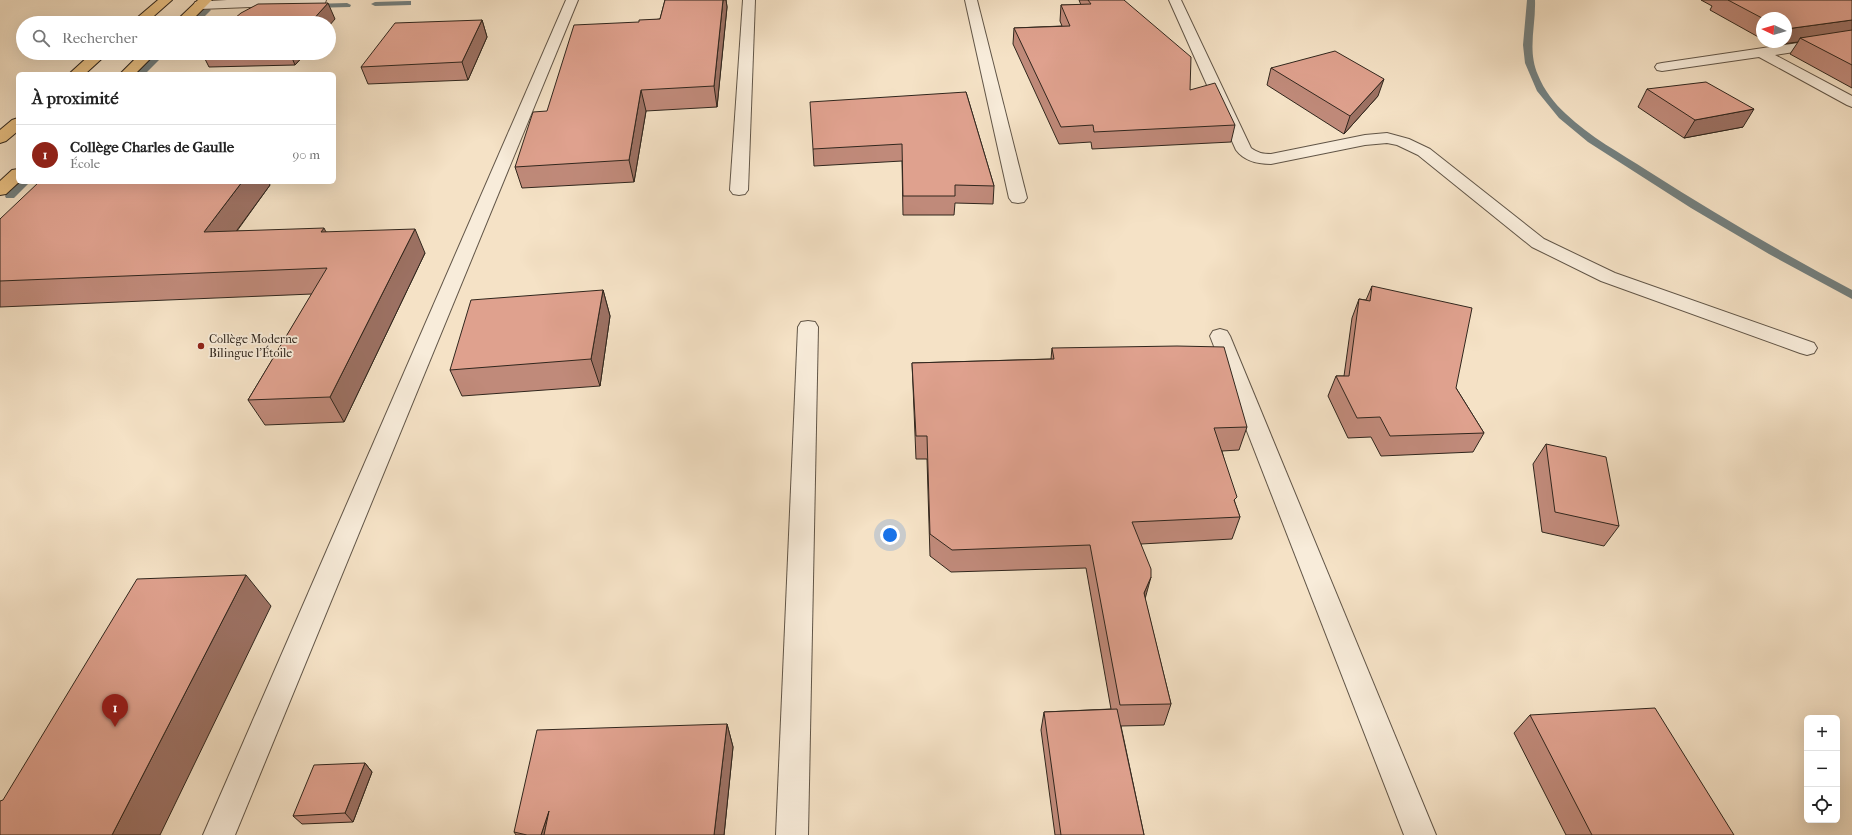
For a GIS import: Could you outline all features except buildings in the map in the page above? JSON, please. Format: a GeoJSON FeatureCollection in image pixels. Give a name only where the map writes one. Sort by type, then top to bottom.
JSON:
{"type":"FeatureCollection","features":[{"type":"Feature","properties":{"kind":"main road"},"geometry":{"type":"LineString","coordinates":[[147,16],[166,0]]}},
{"type":"Feature","properties":{"kind":"main road"},"geometry":{"type":"LineString","coordinates":[[188,16],[203,2]]}},
{"type":"Feature","properties":{"kind":"main road"},"geometry":{"type":"LineString","coordinates":[[78,72],[93,60]]}},
{"type":"Feature","properties":{"kind":"main road"},"geometry":{"type":"LineString","coordinates":[[129,72],[142,60]]}},
{"type":"Feature","properties":{"kind":"main road"},"geometry":{"type":"LineString","coordinates":[[0,138],[16,125]]}},
{"type":"Feature","properties":{"kind":"main road"},"geometry":{"type":"LineString","coordinates":[[0,190],[16,176]]}},
{"type":"Feature","properties":{"kind":"street"},"geometry":{"type":"LineString","coordinates":[[203,2],[320,0]]}},
{"type":"Feature","properties":{"kind":"street"},"geometry":{"type":"LineString","coordinates":[[219,835],[572,0]]}},
{"type":"Feature","properties":{"kind":"street"},"geometry":{"type":"LineString","coordinates":[[739,190],[749,0]]}},
{"type":"Feature","properties":{"kind":"street"},"geometry":{"type":"LineString","coordinates":[[971,0],[1018,198]]}},
{"type":"Feature","properties":{"kind":"street"},"geometry":{"type":"LineString","coordinates":[[1175,0],[1244,150],[1251,156],[1258,159],[1271,158],[1365,140],[1387,138],[1403,142],[1424,152],[1538,243],[1608,277],[1807,348]]}},
{"type":"Feature","properties":{"kind":"street"},"geometry":{"type":"LineString","coordinates":[[1662,68],[1852,39]]}},
{"type":"Feature","properties":{"kind":"street"},"geometry":{"type":"LineString","coordinates":[[1762,53],[1852,102]]}},
{"type":"Feature","properties":{"kind":"street"},"geometry":{"type":"LineString","coordinates":[[792,835],[808,327]]}},
{"type":"Feature","properties":{"kind":"street"},"geometry":{"type":"LineString","coordinates":[[1220,336],[1420,835]]}},
{"type":"Feature","properties":{"kind":"waterway"},"geometry":{"type":"LineString","coordinates":[[1531,0],[1527,45],[1529,63],[1542,91],[1549,102],[1562,116],[1591,139],[1695,205],[1852,295]]}},
{"type":"Feature","properties":{"kind":"waterway"},"geometry":{"type":"LineString","coordinates":[[375,4],[408,3]]}},
{"type":"Feature","properties":{"kind":"waterway"},"geometry":{"type":"LineString","coordinates":[[311,6],[347,5]]}},
{"type":"Feature","properties":{"kind":"waterway"},"geometry":{"type":"LineString","coordinates":[[201,16],[207,10]]}},
{"type":"Feature","properties":{"kind":"waterway"},"geometry":{"type":"LineString","coordinates":[[142,72],[155,60]]}},
{"type":"Feature","properties":{"kind":"waterway"},"geometry":{"type":"LineString","coordinates":[[10,196],[23,184]]}},
{"type":"Feature","properties":{"kind":"place","name":"Collège Moderne Bilingue l'Étoile"},"geometry":{"type":"Point","coordinates":[201,346]}},
{"type":"Feature","properties":{"kind":"place","name":"Collège Charles de Gaulle"},"geometry":{"type":"Point","coordinates":[115,727]}}]}
